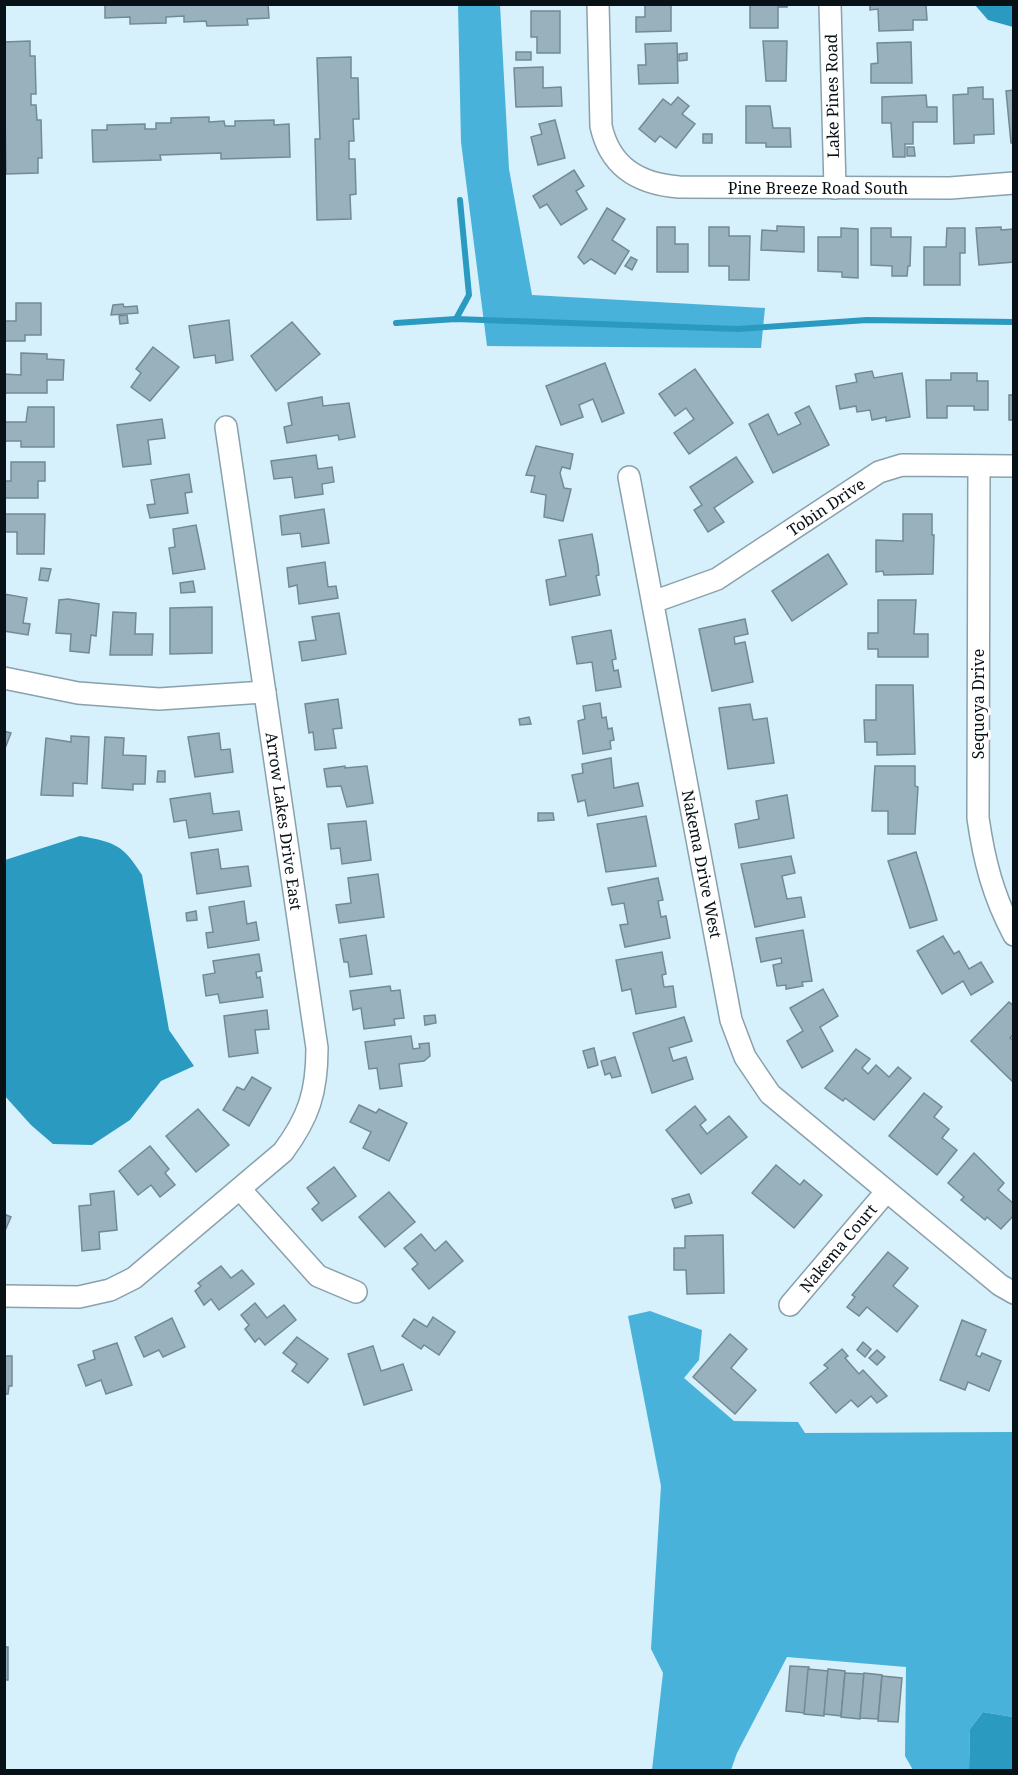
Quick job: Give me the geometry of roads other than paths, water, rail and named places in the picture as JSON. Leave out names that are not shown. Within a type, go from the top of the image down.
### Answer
[{"type":"street","name":"Pine Breeze Road South","points":[[598,4],[601,126],[604,142],[613,157],[626,171],[643,181],[669,187],[835,188],[950,188],[1014,183]]},
{"type":"street","name":"Lake Pines Road","points":[[830,4],[835,188]]},
{"type":"street","name":"Arrow Lakes Drive East","points":[[4,1296],[79,1298],[110,1290],[134,1278],[283,1152],[301,1128],[312,1101],[317,1072],[317,1048],[226,427]]},
{"type":"street","name":"Tobin Drive","points":[[652,602],[717,579],[879,472],[902,465],[1014,466]]},
{"type":"street","name":"Sequoya Drive","points":[[979,466],[978,818],[984,862],[997,903],[1014,935]]},
{"type":"street","name":"Nakema Drive West","points":[[629,477],[731,1020],[745,1057],[770,1094],[1000,1285],[1014,1293]]},
{"type":"street","points":[[4,678],[78,693],[159,699],[265,692]]},
{"type":"street","points":[[240,1189],[318,1276],[356,1292]]},
{"type":"street","name":"Nakema Court","points":[[790,1305],[886,1192]]},
{"type":"waterway","points":[[456,319],[469,295],[460,200]]},
{"type":"waterway","points":[[396,323],[456,319],[738,329],[867,320],[1014,322]]}]
